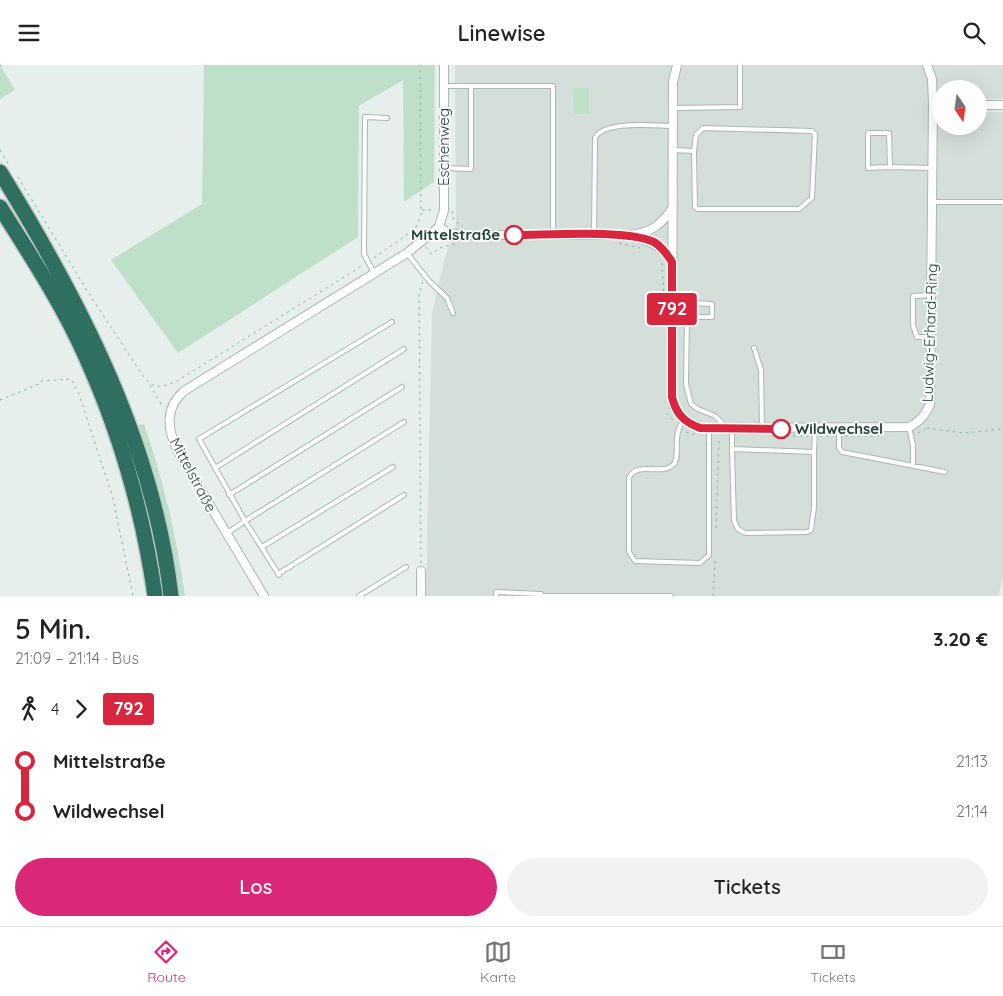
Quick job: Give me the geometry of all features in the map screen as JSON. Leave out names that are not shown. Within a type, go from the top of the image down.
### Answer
[{"type":"highway","points":[[8,170],[97,346],[124,411],[158,521],[171,596]]},
{"type":"highway","points":[[0,207],[58,303],[85,355],[112,419],[144,527],[155,596]]},
{"type":"street","name":"Eschenweg","points":[[438,227],[444,210],[444,65]]},
{"type":"street","points":[[677,65],[673,82],[672,262],[668,303],[672,397],[681,423],[709,432],[762,428],[815,432],[910,431]]},
{"type":"street","name":"Ludwig-Erhard-Ring","points":[[927,65],[932,80]]},
{"type":"street","points":[[988,105],[1003,105]]},
{"type":"street","name":"Ludwig-Erhard-Ring","points":[[910,431],[926,414],[930,405],[932,135]]},
{"type":"street","points":[[438,227],[460,235],[629,235],[652,230],[662,223],[672,209]]},
{"type":"street","name":"Mittelstraße","points":[[264,596],[177,450],[171,437],[168,417],[178,397],[184,391],[406,253],[438,227]]},
{"type":"street","points":[[629,235],[653,242],[665,250],[672,262]]},
{"type":"street","points":[[421,596],[422,571]]},
{"type":"lane","points":[[673,108],[740,107],[740,65]]},
{"type":"lane","points":[[444,85],[553,86],[553,235]]},
{"type":"lane","points":[[444,168],[471,169],[471,86]]},
{"type":"lane","points":[[374,273],[364,255],[365,117],[387,118]]},
{"type":"lane","points":[[594,235],[595,138],[597,133],[608,126],[672,126]]},
{"type":"lane","points":[[703,128],[812,131],[815,134],[812,198],[799,209],[698,209],[695,207],[694,151],[696,135],[703,128]]},
{"type":"lane","points":[[890,167],[890,133],[868,133],[868,168],[932,168]]},
{"type":"lane","points":[[672,150],[694,151]]},
{"type":"lane","points":[[932,202],[1003,202]]},
{"type":"lane","points":[[406,253],[429,281],[447,298],[453,313]]},
{"type":"lane","points":[[932,295],[913,297],[913,325],[917,337],[932,337]]},
{"type":"lane","points":[[668,303],[712,304],[712,317],[687,317]]},
{"type":"lane","points":[[687,303],[686,384],[691,403],[698,409],[715,416],[730,431],[732,449],[732,513],[735,525],[745,533],[807,533],[811,530],[814,507],[815,432]]},
{"type":"lane","points":[[392,322],[199,439],[229,495],[279,575],[404,495]]},
{"type":"lane","points":[[754,348],[762,370],[762,428]]},
{"type":"lane","points":[[215,468],[404,349]]},
{"type":"lane","points":[[229,495],[402,387]]},
{"type":"lane","points":[[226,534],[404,422]]},
{"type":"lane","points":[[681,423],[676,435],[676,461],[672,466],[666,469],[637,470],[631,473],[629,478],[629,552],[635,561],[700,563],[709,555],[709,432]]},
{"type":"lane","points":[[910,431],[913,445],[913,466]]},
{"type":"lane","points":[[839,432],[842,453],[945,472]]},
{"type":"lane","points":[[732,449],[814,452]]},
{"type":"lane","points":[[262,547],[393,467]]},
{"type":"lane","points":[[359,596],[406,567]]},
{"type":"lane","points":[[496,596],[496,592],[541,595],[671,596]]},
{"type":"path","points":[[149,384],[160,388],[177,381],[367,263],[419,226],[421,210],[420,65]]},
{"type":"path","points":[[0,150],[8,170],[149,384],[168,417]]},
{"type":"path","points":[[452,203],[454,221],[466,227]]},
{"type":"path","points":[[421,210],[444,210]]},
{"type":"path","points":[[431,254],[440,247],[461,243]]},
{"type":"path","points":[[618,243],[642,248]]},
{"type":"path","points":[[661,260],[668,303]]},
{"type":"path","points":[[422,571],[419,293],[423,281]]},
{"type":"path","points":[[0,400],[39,384],[41,381],[71,379],[79,393],[113,498],[133,596]]},
{"type":"path","points":[[666,405],[668,415],[681,423],[690,434],[709,432],[719,436],[730,431]]},
{"type":"path","points":[[910,431],[927,428]]},
{"type":"path","points":[[910,431],[927,428],[964,433],[1003,429]]},
{"type":"path","points":[[778,436],[815,432],[885,436]]},
{"type":"path","points":[[716,536],[719,436]]},
{"type":"path","points":[[713,596],[715,556]]},
{"type":"shaded area","points":[[455,65],[1003,65],[1003,99],[988,99],[988,80],[932,80],[932,135],[988,135],[988,112],[1003,112],[1003,577],[998,596],[426,596],[432,313],[444,261],[456,225]]},
{"type":"green space","points":[[0,65],[15,90],[0,99]]},
{"type":"green space","points":[[204,65],[435,65],[434,182],[404,202],[403,80],[359,106],[358,237],[178,353],[111,260],[202,204]]},
{"type":"green space","points":[[573,88],[589,88],[589,114],[574,114]]},
{"type":"green space","points":[[144,424],[169,509],[185,596],[180,596],[157,484],[138,425]]},
{"type":"bus line","name":"792","points":[[514,235],[629,235],[653,242],[665,250],[672,262],[672,397],[678,414],[689,424],[700,428],[781,429]]},
{"type":"place","name":"Mittelstraße","points":[[514,235]]},
{"type":"place","name":"Wildwechsel","points":[[781,429]]}]
